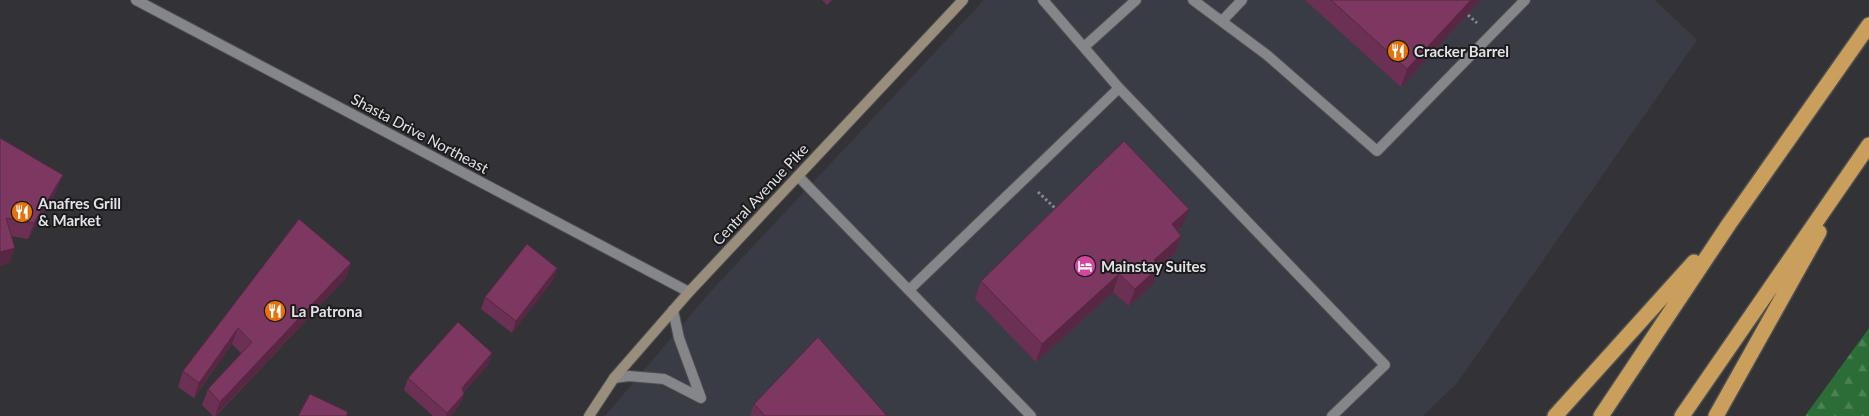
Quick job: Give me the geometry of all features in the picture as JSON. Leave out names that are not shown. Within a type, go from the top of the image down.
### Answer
[{"type":"highway","points":[[1601,416],[1729,224],[1869,25]]},
{"type":"highway","points":[[1682,416],[1867,147]]},
{"type":"highway","points":[[1716,416],[1867,147]]},
{"type":"highway","points":[[1555,416],[1729,224]]},
{"type":"main road","name":"Central Avenue Pike","points":[[590,416],[614,378],[689,292],[963,0]]},
{"type":"street","name":"Shasta Drive Northeast","points":[[136,0],[689,292]]},
{"type":"street","points":[[1043,0],[1119,88],[1385,365],[1332,416]]},
{"type":"street","points":[[1084,47],[1136,0]]},
{"type":"street","points":[[1193,0],[1267,55],[1377,151],[1525,0]]},
{"type":"street","points":[[1222,21],[1242,0]]},
{"type":"street","points":[[909,290],[1119,88]]},
{"type":"street","points":[[798,176],[1031,416]]},
{"type":"street","points":[[614,378],[629,376],[664,379],[701,398],[678,338],[673,310]]},
{"type":"path","points":[[1025,179],[1061,214]]},
{"type":"shaded area","points":[[984,0],[1655,0],[1697,40],[1457,383],[1423,416],[605,416],[712,290]]},
{"type":"green space","points":[[1869,328],[1869,416],[1805,416]]},
{"type":"building","name":"Cracker Barrel","points":[[1331,0],[1471,0],[1407,69]]},
{"type":"building","name":"Anafres Grill & Market","points":[[0,138],[63,175],[34,223],[6,218],[15,248],[0,252]]},
{"type":"building","name":"Mainstay Suites","points":[[1124,141],[1189,209],[1172,224],[1181,236],[1154,260],[1160,266],[1135,289],[1119,274],[1042,344],[981,281]]},
{"type":"building","name":"La Patrona","points":[[299,219],[351,263],[220,402],[208,389],[252,342],[238,328],[199,383],[183,371]]},
{"type":"building","points":[[527,244],[557,268],[516,321],[485,297]]},
{"type":"building","points":[[458,322],[492,353],[462,388],[464,394],[447,413],[408,378]]},
{"type":"building","points":[[818,337],[887,416],[765,416],[754,404]]},
{"type":"building","points":[[310,394],[348,412],[346,416],[298,416]]},
{"type":"place","name":"Cracker Barrel","points":[[1398,51]]},
{"type":"place","name":"Anafres Grill & Market","points":[[22,212]]},
{"type":"place","name":"Mainstay Suites","points":[[1085,266]]},
{"type":"place","name":"La Patrona","points":[[275,311]]}]
